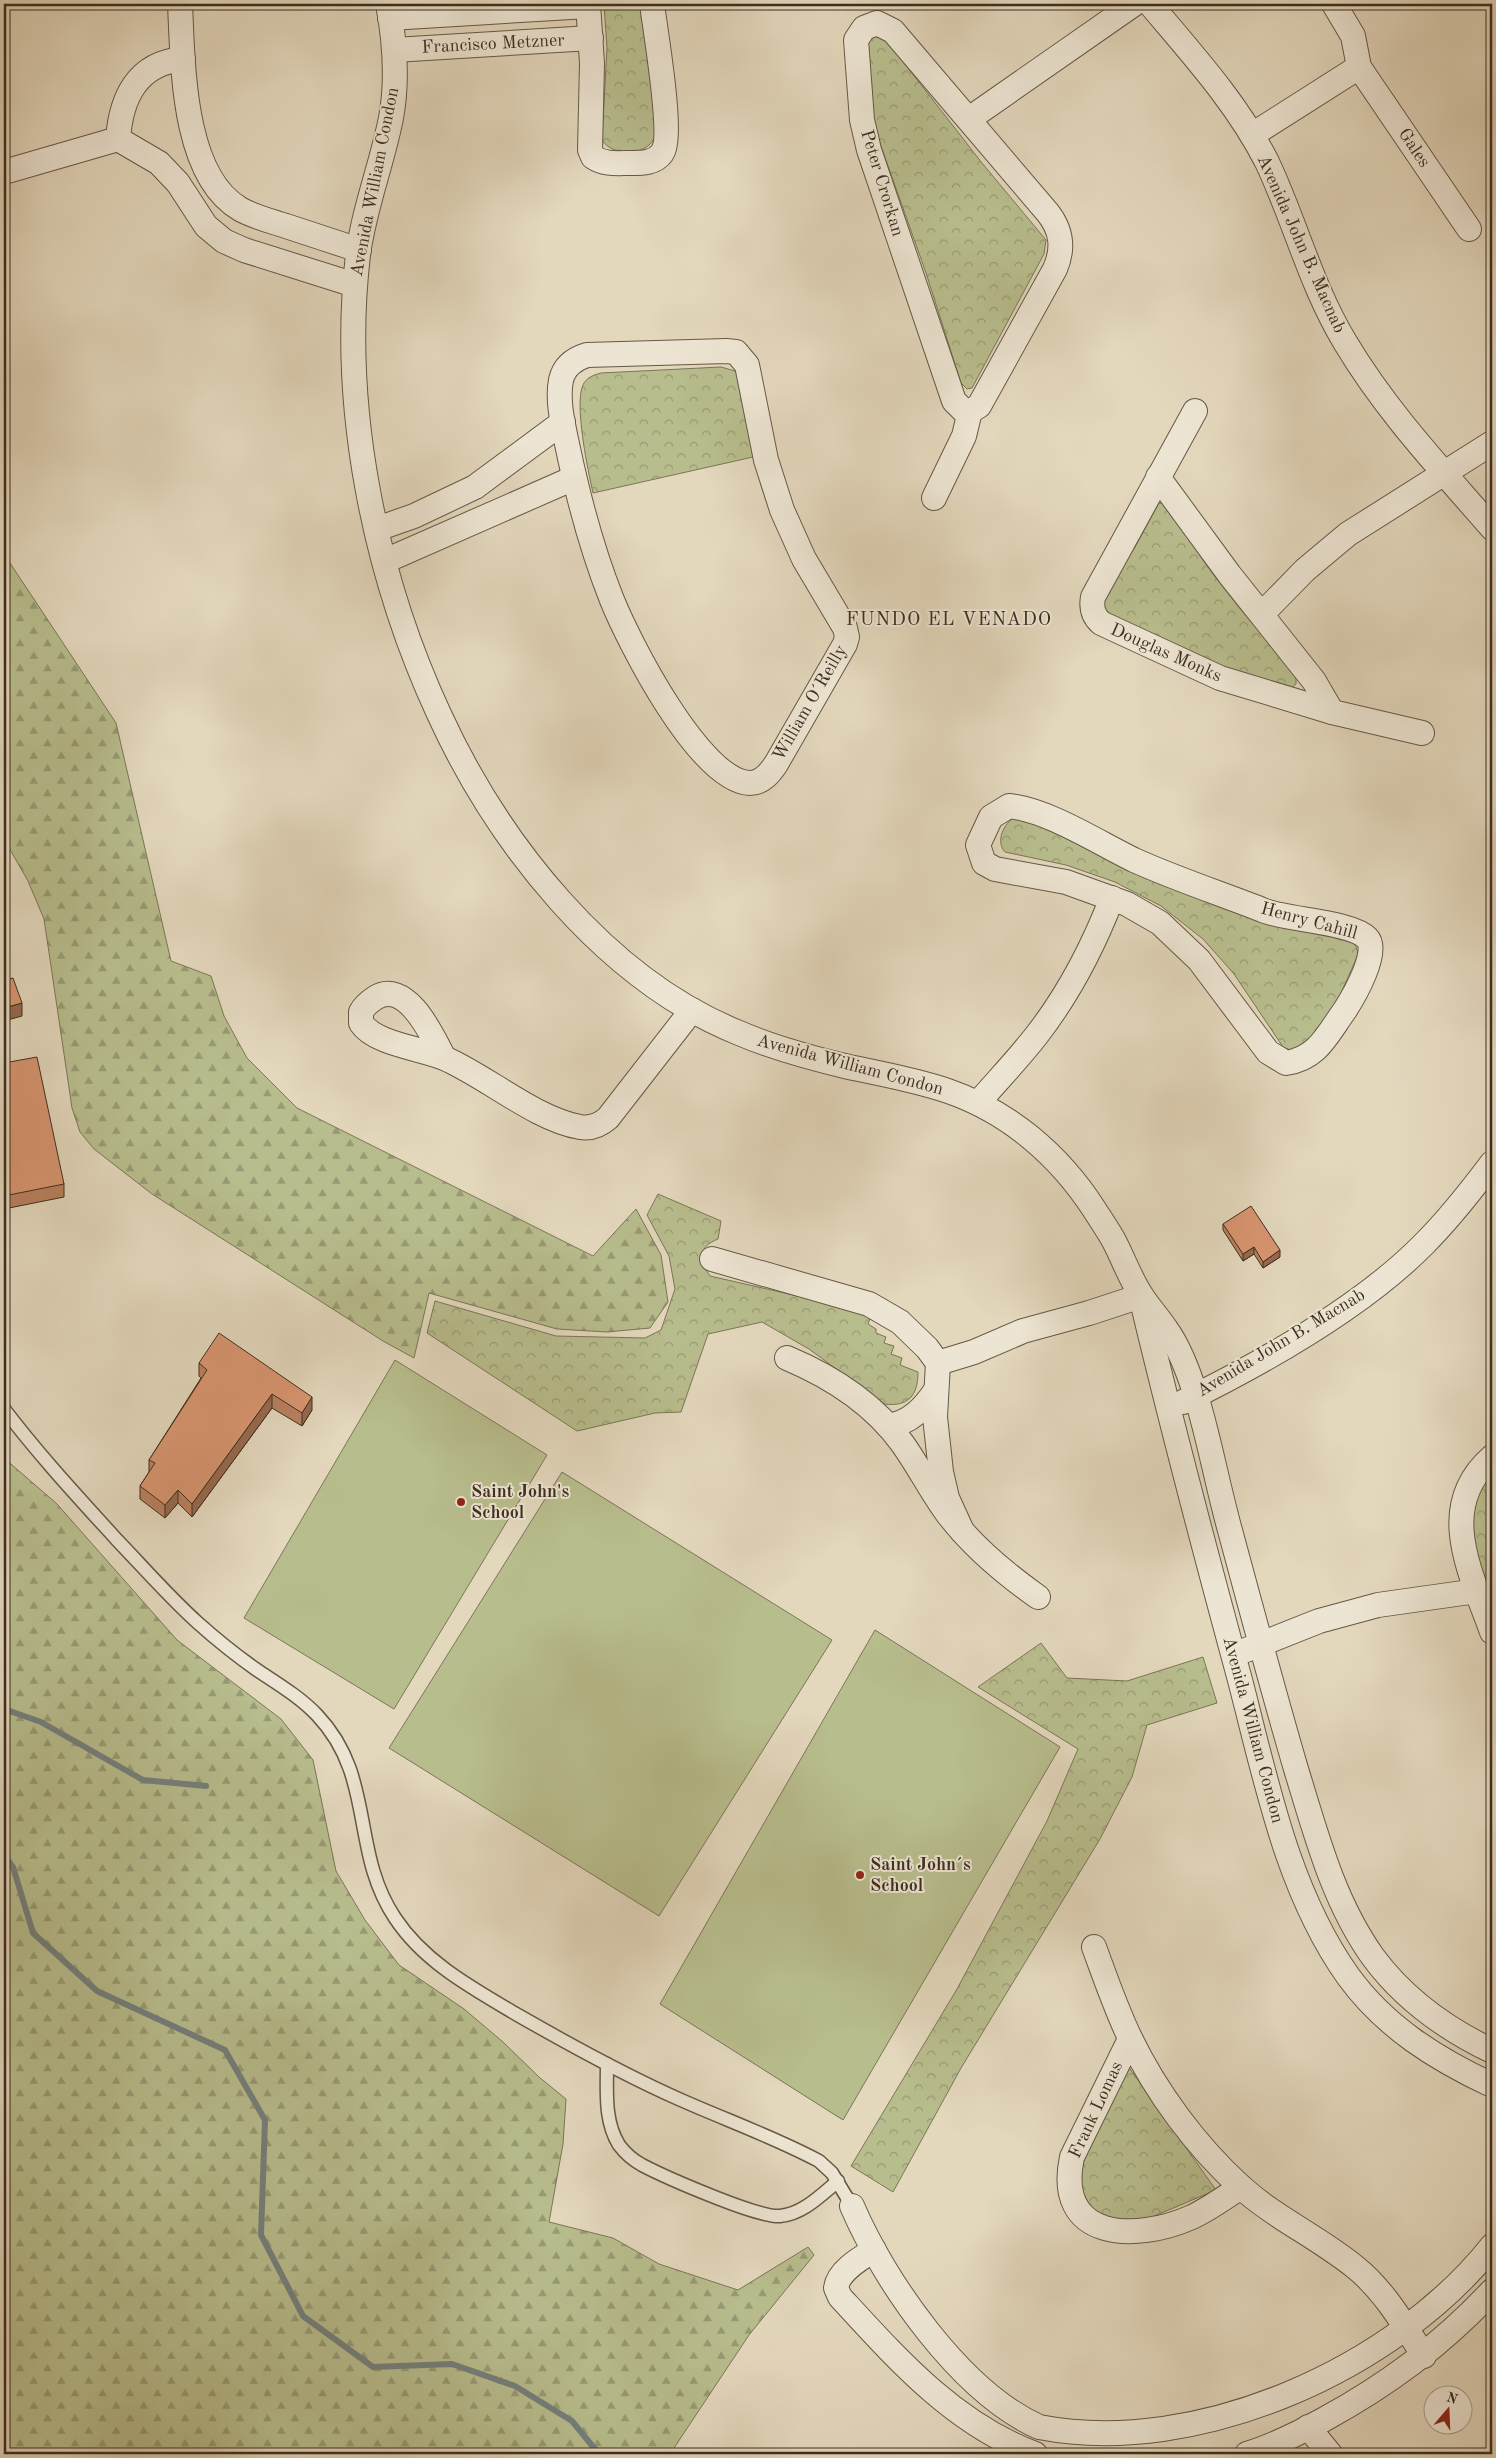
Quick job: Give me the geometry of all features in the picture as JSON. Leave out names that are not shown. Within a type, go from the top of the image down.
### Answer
[{"type":"street","points":[[180,4],[183,59],[192,122],[198,150],[209,178],[218,191],[239,209],[251,215],[359,250]]},
{"type":"street","name":"Francisco Metzner","points":[[389,11],[588,5],[591,38],[590,150],[593,157],[607,163],[642,163],[657,158],[663,152],[667,135],[652,4]]},
{"type":"street","points":[[969,119],[1134,4]]},
{"type":"street","name":"Avenida John B. Macnab","points":[[1150,4],[1219,86],[1252,135],[1277,185],[1317,285],[1344,341],[1387,406],[1443,474],[1492,528]]},
{"type":"street","name":"Gales","points":[[1334,4],[1353,36],[1359,67],[1469,229]]},
{"type":"street","name":"Avenida William Condon","points":[[389,11],[394,50],[394,90],[390,118],[371,188],[359,250],[352,340],[356,403],[362,449],[377,529],[411,649],[440,718],[462,760],[509,835],[560,899],[588,929],[637,973],[692,1010],[736,1032],[784,1049],[930,1085],[978,1103],[1030,1136],[1067,1172],[1115,1242],[1141,1296],[1168,1409],[1283,1837],[1316,1921],[1336,1958],[1365,1997],[1400,2031],[1440,2058],[1492,2085]]},
{"type":"street","name":"Peter Crorkan","points":[[876,23],[893,31],[969,119],[1048,213],[1059,230],[1061,241],[1061,250],[1055,269],[980,406],[970,411],[963,410],[954,401],[869,150],[860,105],[856,54],[856,40],[864,28],[876,23]]},
{"type":"street","name":"Francisco Metzner","points":[[394,50],[591,38]]},
{"type":"street","points":[[118,139],[126,100],[138,79],[156,65],[183,59]]},
{"type":"street","points":[[1252,135],[1359,67]]},
{"type":"street","points":[[4,172],[118,139],[149,156],[169,172],[206,226],[224,241],[244,250],[355,285]]},
{"type":"street","name":"William O´Reilly","points":[[726,351],[736,352],[747,365],[766,460],[782,510],[804,559],[845,628],[847,637],[843,649],[781,755],[769,774],[762,779],[751,783],[742,782],[730,776],[715,764],[690,737],[657,691],[613,601],[580,506],[574,478],[563,422],[561,379],[569,365],[577,358],[586,355],[726,351]]},
{"type":"street","name":"Peter Crorkan","points":[[934,498],[961,442],[970,411]]},
{"type":"street","name":"Douglas Monks","points":[[1195,411],[1093,597],[1092,605],[1095,618],[1101,623],[1220,678],[1332,712],[1422,733]]},
{"type":"street","points":[[377,529],[414,516],[475,486],[563,422]]},
{"type":"street","points":[[1262,614],[1304,570],[1336,543],[1492,443]]},
{"type":"street","points":[[1158,477],[1314,681],[1332,712]]},
{"type":"street","points":[[385,561],[574,478]]},
{"type":"street","name":"Henry Cahill","points":[[1009,806],[1034,811],[1136,860],[1271,913],[1359,932],[1367,937],[1372,945],[1372,955],[1350,1001],[1317,1051],[1299,1061],[1286,1063],[1268,1052],[1198,960],[1160,923],[1127,904],[1112,898],[1066,882],[995,869],[984,863],[978,845],[991,817],[1009,806]]},
{"type":"street","points":[[978,1103],[1036,1036],[1053,1011],[1097,938],[1112,898]]},
{"type":"street","points":[[444,1058],[530,1106],[564,1122],[588,1128],[597,1126],[608,1118],[692,1010]]},
{"type":"street","name":"Avenida John B. Macnab","points":[[1168,1409],[1196,1396],[1285,1346],[1371,1290],[1423,1245],[1450,1216],[1492,1163]]},
{"type":"street","points":[[712,1259],[869,1304],[900,1322],[914,1334],[938,1363],[935,1417],[941,1472],[947,1498],[962,1531]]},
{"type":"street","points":[[938,1363],[974,1352],[1023,1331],[1089,1313],[1141,1296]]},
{"type":"street","name":"Avenida William Condon","points":[[1141,1296],[1171,1334],[1196,1396],[1260,1644],[1322,1854],[1346,1912],[1357,1933],[1385,1972],[1425,2010],[1447,2026],[1492,2050]]},
{"type":"street","points":[[787,1358],[832,1379],[871,1408],[888,1426],[908,1453],[934,1495],[962,1531],[998,1567],[1038,1597]]},
{"type":"street","points":[[888,1426],[899,1424],[910,1418],[936,1390]]},
{"type":"street","points":[[1492,1457],[1472,1478],[1466,1491],[1462,1508],[1463,1544],[1492,1632]]},
{"type":"street","points":[[1233,1655],[1319,1621],[1378,1605],[1477,1591]]},
{"type":"street","name":"Frank Lomas","points":[[1094,1947],[1130,2039],[1163,2094],[1196,2139],[1241,2187],[1265,2206],[1356,2268],[1372,2283],[1424,2356]]},
{"type":"street","name":"Frank Lomas","points":[[1130,2039],[1072,2157],[1068,2175],[1070,2194],[1084,2218],[1095,2226],[1116,2232],[1160,2228],[1192,2217],[1241,2187]]},
{"type":"street","points":[[852,2206],[874,2250],[920,2319],[958,2366],[980,2388],[998,2403],[1040,2427],[1090,2442],[1130,2447],[1165,2445],[1204,2439],[1232,2431],[1278,2413],[1313,2396],[1357,2370],[1408,2332],[1460,2283],[1492,2246]]},
{"type":"street","points":[[874,2250],[838,2280],[836,2288],[840,2297],[908,2369],[949,2405],[989,2433],[1035,2454]]},
{"type":"street","points":[[1247,2454],[1284,2448],[1308,2428],[1382,2386],[1424,2356],[1492,2290]]},
{"type":"street","points":[[1308,2428],[1330,2454]]},
{"type":"lane","points":[[4,1408],[62,1480],[174,1600],[239,1657],[302,1701],[329,1729],[340,1745],[355,1781],[366,1845],[378,1885],[395,1918],[419,1947],[455,1977],[479,1992],[607,2064],[678,2099],[811,2157],[826,2166],[838,2181],[852,2206]]},
{"type":"lane","points":[[607,2064],[610,2127],[620,2146],[643,2165],[752,2211],[772,2216],[794,2213],[805,2207],[838,2181]]},
{"type":"green space","points":[[604,4],[643,4],[656,133],[653,141],[647,146],[632,152],[615,150],[607,146],[602,140],[607,48]]},
{"type":"green space","points":[[872,35],[883,36],[982,163],[1046,240],[1044,254],[972,388],[967,389],[961,383],[926,273],[876,132],[871,98],[868,40]]},
{"type":"green space","points":[[721,367],[735,371],[742,383],[753,457],[593,493],[585,454],[580,407],[583,385],[586,380],[601,373]]},
{"type":"green space","points":[[1159,503],[1169,505],[1211,572],[1296,672],[1296,684],[1291,689],[1274,689],[1104,614],[1100,597],[1135,547]]},
{"type":"green space","points":[[4,554],[116,723],[171,961],[211,976],[224,1016],[247,1058],[297,1108],[593,1256],[636,1209],[661,1255],[668,1302],[650,1328],[607,1332],[557,1329],[429,1293],[414,1358],[383,1341],[152,1194],[94,1149],[80,1132],[72,1108],[44,919],[28,881],[4,839]]},
{"type":"green space","points":[[1015,817],[1041,826],[1116,864],[1201,899],[1258,919],[1348,939],[1356,946],[1357,957],[1332,1010],[1305,1043],[1293,1051],[1283,1047],[1234,974],[1203,939],[1161,906],[1115,882],[1066,865],[1005,852],[1001,843],[1002,833],[1007,823]]},
{"type":"green space","points":[[658,1194],[721,1221],[718,1239],[711,1242],[702,1254],[703,1264],[710,1276],[872,1313],[868,1324],[876,1329],[876,1333],[886,1337],[884,1343],[894,1346],[891,1354],[902,1358],[900,1365],[918,1372],[914,1393],[905,1402],[884,1404],[809,1349],[762,1322],[708,1334],[681,1412],[655,1413],[577,1431],[427,1333],[435,1301],[556,1336],[645,1338],[661,1330],[675,1289],[669,1256],[647,1215]]},
{"type":"green space","points":[[395,1360],[547,1455],[394,1709],[244,1618]]},
{"type":"green space","points":[[4,1458],[57,1504],[177,1640],[281,1719],[313,1760],[336,1871],[365,1920],[399,1965],[464,2009],[566,2099],[563,2144],[549,2222],[613,2238],[659,2264],[738,2290],[808,2247],[814,2255],[749,2335],[670,2454],[4,2454]]},
{"type":"green space","points":[[562,1472],[832,1640],[659,1916],[389,1748]]},
{"type":"green space","points":[[1492,1475],[1492,1612],[1478,1560],[1473,1523],[1475,1506],[1481,1490]]},
{"type":"green space","name":"Saint John´s School","points":[[875,1630],[1060,1747],[843,2120],[660,2004]]},
{"type":"green space","points":[[1041,1643],[1067,1678],[1127,1681],[1203,1657],[1217,1703],[1147,1725],[1132,1777],[1100,1839],[961,2068],[893,2192],[851,2166],[957,1989],[1047,1821],[1078,1749],[978,1687]]},
{"type":"green space","points":[[1128,2066],[1216,2190],[1128,2227],[1093,2216],[1076,2196],[1081,2167]]},
{"type":"building","points":[[13,978],[22,1003],[4,1008],[4,980]]},
{"type":"building","points":[[37,1057],[64,1184],[4,1196],[4,1063]]},
{"type":"building","points":[[1251,1206],[1280,1250],[1263,1262],[1254,1247],[1243,1254],[1223,1224]]},
{"type":"building","points":[[219,1333],[312,1397],[302,1413],[272,1394],[192,1504],[178,1490],[165,1505],[140,1486],[155,1463],[149,1460],[207,1370],[199,1363]]},
{"type":"waterway","points":[[4,1709],[41,1722],[143,1780],[206,1786]]},
{"type":"waterway","points":[[4,1855],[13,1867],[33,1933],[97,1991],[225,2050],[265,2120],[261,2235],[303,2316],[373,2367],[452,2364],[515,2386],[572,2421],[599,2454]]},
{"type":"place","name":"Saint John's School","points":[[461,1502]]},
{"type":"place","name":"Saint John´s School","points":[[860,1875]]},
{"type":"district","name":"FUNDO EL VENADO","points":[[949,620]]}]
